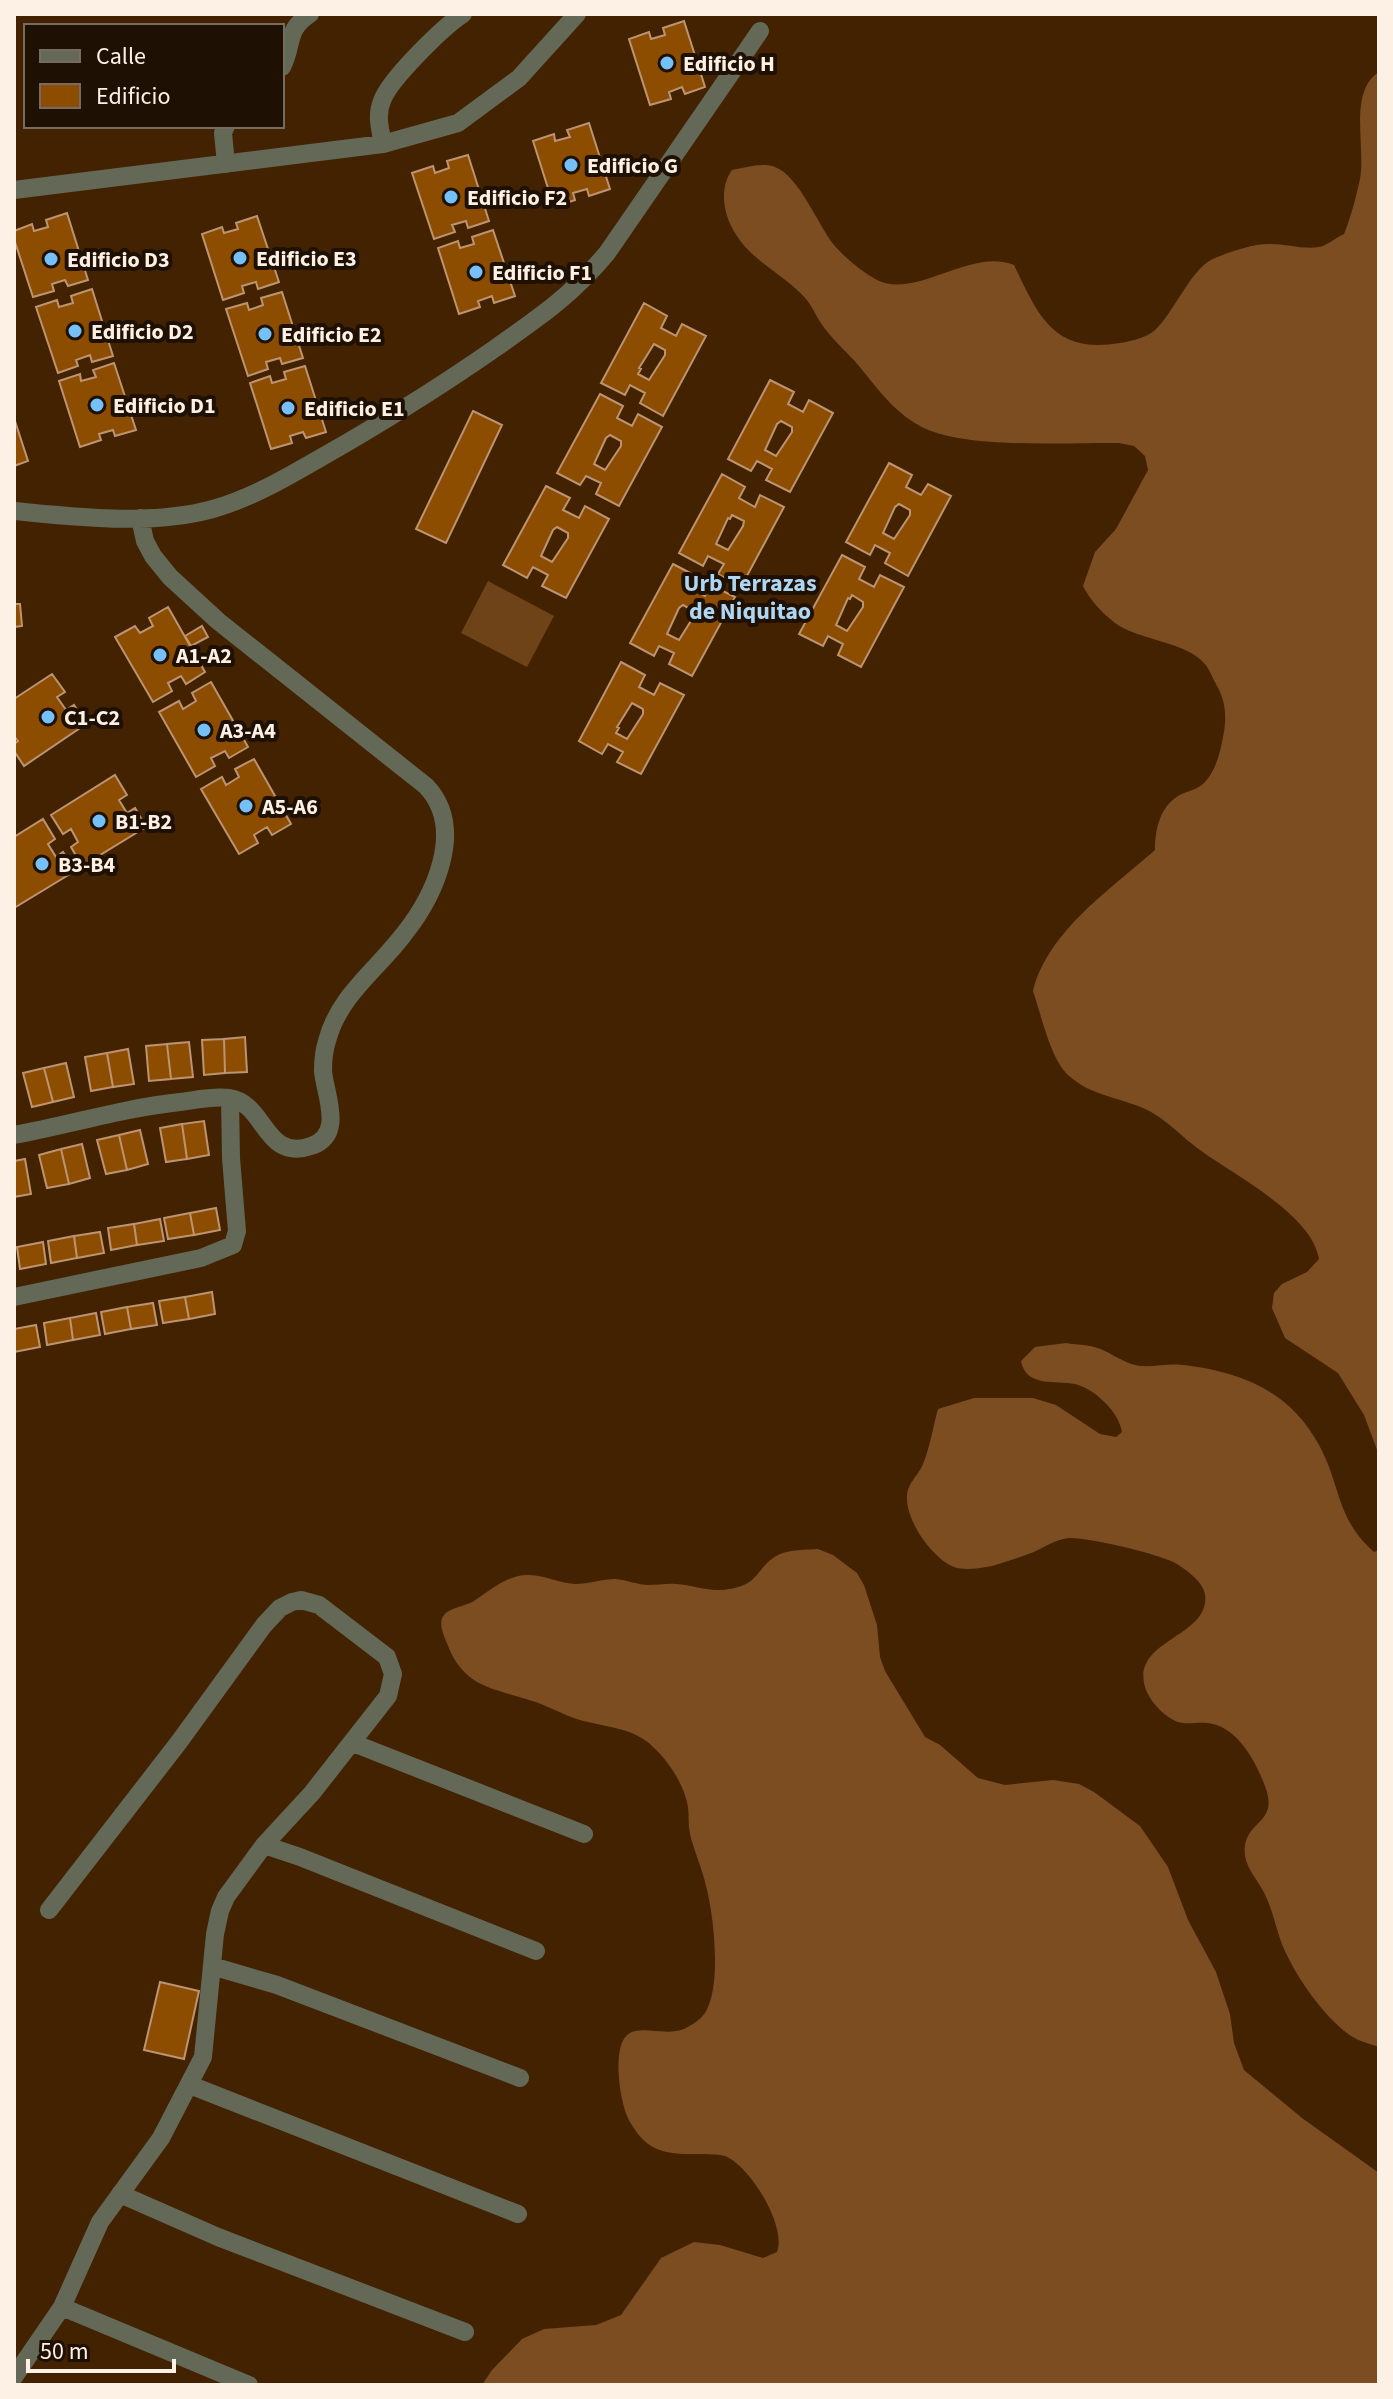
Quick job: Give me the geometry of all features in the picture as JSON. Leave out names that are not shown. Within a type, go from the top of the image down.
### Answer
[{"type":"street","points":[[284,58],[290,33],[297,22],[310,14]]},
{"type":"street","points":[[383,144],[379,121],[382,98],[393,82],[463,14]]},
{"type":"street","points":[[14,190],[383,144],[458,123],[519,78],[577,14]]},
{"type":"street","points":[[14,511],[164,518],[214,509],[282,480],[424,398],[546,314],[585,279],[607,253],[760,31]]},
{"type":"street","points":[[225,128],[226,164]]},
{"type":"street","points":[[14,1135],[144,1106],[230,1099],[245,1104],[271,1137],[286,1147],[311,1146],[328,1133],[331,1111],[323,1062],[331,1028],[348,997],[404,934],[423,905],[444,849],[445,820],[440,805],[426,786],[251,649],[170,577],[149,548],[140,518]]},
{"type":"street","points":[[14,1297],[188,1261],[233,1245],[237,1231],[230,1099]]},
{"type":"street","points":[[14,2377],[62,2307],[100,2222],[161,2138],[203,2057],[220,1911],[233,1884],[312,1793],[388,1696],[392,1684],[390,1664],[380,1652],[319,1605],[301,1600],[286,1605],[264,1625],[179,1742],[49,1910]]},
{"type":"street","points":[[353,1743],[584,1834]]},
{"type":"street","points":[[264,1845],[536,1951]]},
{"type":"street","points":[[212,1966],[277,1985],[520,2078]]},
{"type":"street","points":[[190,2085],[518,2214]]},
{"type":"street","points":[[120,2194],[218,2237],[465,2332]]},
{"type":"street","points":[[62,2307],[249,2385]]},
{"type":"shaded area","points":[[1379,72],[1379,1455],[1364,1415],[1338,1373],[1285,1338],[1272,1308],[1274,1293],[1282,1284],[1307,1272],[1319,1259],[1313,1242],[1302,1227],[1270,1197],[1200,1150],[1158,1116],[1098,1093],[1068,1075],[1051,1047],[1033,991],[1052,949],[1067,930],[1155,850],[1162,813],[1178,796],[1205,782],[1215,767],[1222,743],[1224,703],[1204,663],[1186,650],[1115,623],[1097,606],[1083,586],[1095,552],[1116,529],[1148,470],[1145,456],[1134,446],[1119,443],[989,442],[939,434],[920,426],[886,399],[830,335],[806,299],[742,243],[728,218],[724,193],[732,170],[759,165],[775,167],[784,172],[800,190],[839,250],[877,280],[908,284],[980,263],[997,261],[1014,265],[1041,315],[1064,337],[1079,343],[1098,345],[1125,342],[1155,330],[1199,269],[1215,258],[1262,244],[1317,247],[1344,234],[1360,179],[1360,121],[1364,92]]},
{"type":"shaded area","points":[[488,581],[554,616],[527,667],[461,633]]},
{"type":"shaded area","points":[[1066,1343],[1097,1348],[1141,1366],[1179,1365],[1225,1373],[1262,1387],[1279,1398],[1307,1426],[1319,1445],[1352,1527],[1374,1552],[1379,1550],[1379,2047],[1351,2036],[1332,2020],[1305,1986],[1285,1951],[1266,1896],[1245,1858],[1248,1836],[1267,1813],[1268,1805],[1263,1781],[1250,1755],[1222,1727],[1209,1723],[1183,1723],[1171,1718],[1160,1710],[1145,1687],[1144,1671],[1149,1658],[1185,1630],[1204,1609],[1205,1594],[1196,1579],[1181,1566],[1162,1558],[1107,1543],[1071,1538],[1058,1540],[1027,1555],[992,1566],[958,1568],[937,1556],[922,1538],[911,1517],[908,1492],[925,1457],[938,1409],[974,1398],[1033,1398],[1056,1405],[1100,1434],[1116,1437],[1122,1432],[1111,1409],[1090,1391],[1075,1384],[1035,1379],[1024,1370],[1021,1361],[1035,1347]]},
{"type":"shaded area","points":[[818,1549],[833,1555],[857,1573],[864,1585],[877,1625],[880,1657],[885,1671],[925,1737],[940,1745],[978,1778],[1005,1785],[1053,1780],[1079,1784],[1140,1826],[1168,1867],[1188,1920],[1216,1972],[1244,2070],[1302,2118],[1379,2173],[1379,2385],[482,2385],[522,2339],[544,2329],[596,2325],[621,2315],[661,2258],[694,2242],[720,2245],[763,2258],[777,2252],[779,2241],[777,2227],[764,2198],[735,2162],[723,2155],[671,2153],[653,2147],[637,2133],[623,2103],[619,2061],[624,2039],[636,2031],[670,2032],[690,2026],[705,2013],[713,1986],[715,1951],[709,1899],[690,1834],[688,1807],[679,1780],[656,1750],[634,1734],[574,1718],[479,1683],[461,1668],[453,1656],[442,1631],[442,1618],[521,1575],[575,1584],[615,1579],[645,1585],[673,1584],[723,1590],[745,1585],[778,1555]]},
{"type":"building","name":"Edificio H","points":[[684,21],[705,87],[685,94],[682,87],[669,92],[671,99],[650,105],[629,39],[649,32],[651,39],[665,35],[663,28]]},
{"type":"building","name":"Edificio G","points":[[589,123],[610,189],[589,196],[587,189],[573,193],[575,200],[554,207],[533,141],[554,134],[555,141],[570,137],[567,130]]},
{"type":"building","name":"Edificio F2","points":[[468,155],[489,221],[468,228],[466,221],[452,225],[455,232],[434,239],[412,173],[433,166],[435,173],[449,168],[447,161]]},
{"type":"building","name":"Edificio D3","points":[[67,213],[88,280],[68,286],[65,280],[52,284],[54,291],[33,297],[14,231],[32,224],[34,231],[48,227],[46,220]]},
{"type":"building","name":"Edificio E3","points":[[257,216],[279,282],[258,289],[256,282],[242,286],[244,293],[223,300],[202,234],[222,227],[224,233],[238,229],[236,223]]},
{"type":"building","name":"Edificio F1","points":[[493,230],[515,296],[494,303],[492,296],[478,301],[480,307],[459,314],[438,248],[458,241],[460,248],[474,244],[472,237]]},
{"type":"building","name":"Edificio D2","points":[[92,289],[113,356],[92,362],[90,355],[76,360],[78,366],[58,373],[36,307],[57,300],[59,307],[73,303],[71,296]]},
{"type":"building","name":"Edificio E2","points":[[282,292],[303,358],[282,364],[280,358],[266,362],[268,369],[248,376],[226,309],[247,303],[249,310],[263,305],[261,298]]},
{"type":"building","points":[[644,303],[667,316],[661,328],[676,336],[682,324],[706,336],[663,416],[640,403],[645,393],[630,385],[625,395],[601,383]],"holes":[[[654,344],[665,350],[649,380],[638,374]]]},
{"type":"building","name":"Edificio D1","points":[[114,363],[136,430],[115,436],[113,430],[99,434],[101,440],[80,447],[59,381],[80,374],[81,381],[96,377],[93,370]]},
{"type":"building","name":"Edificio E1","points":[[305,366],[326,432],[306,438],[303,432],[290,436],[292,443],[271,449],[250,383],[270,376],[272,383],[286,379],[284,372]]},
{"type":"building","points":[[770,380],[794,392],[788,404],[803,412],[809,400],[833,413],[790,492],[766,480],[772,469],[757,461],[751,471],[728,459]],"holes":[[[781,421],[792,427],[792,432],[776,456],[765,450],[777,424]]]},
{"type":"building","points":[[600,394],[623,406],[617,418],[632,426],[638,414],[662,427],[619,506],[596,494],[601,483],[586,476],[580,485],[557,473]],"holes":[[[610,435],[621,441],[621,446],[605,470],[594,464],[606,438]]]},
{"type":"building","points":[[473,411],[502,425],[446,543],[416,529]]},
{"type":"building","points":[[14,418],[28,461],[14,466]]},
{"type":"building","points":[[889,463],[912,475],[906,487],[921,495],[928,484],[951,496],[908,576],[885,563],[890,553],[875,545],[870,555],[846,542]],"holes":[[[899,504],[910,510],[910,515],[894,539],[883,533],[895,507]]]},
{"type":"building","points":[[722,474],[745,487],[739,498],[755,507],[760,495],[784,507],[741,587],[718,574],[724,564],[708,556],[703,566],[679,553]],"holes":[[[732,515],[744,521],[728,550],[716,544],[728,518]]]},
{"type":"building","points":[[546,486],[570,498],[563,510],[579,518],[585,506],[609,519],[566,598],[542,586],[548,575],[533,567],[527,578],[503,565]],"holes":[[[557,527],[568,533],[568,538],[552,562],[541,556],[553,530]]]},
{"type":"building","points":[[842,555],[865,567],[859,579],[874,587],[880,575],[904,587],[861,667],[838,655],[843,644],[828,636],[823,646],[799,634]],"holes":[[[852,595],[863,602],[863,607],[847,631],[836,625],[848,598]]]},
{"type":"building","points":[[673,564],[696,576],[690,588],[705,596],[711,585],[735,597],[692,676],[669,664],[674,653],[659,646],[654,656],[630,643]],"holes":[[[683,605],[694,611],[679,640],[667,634],[679,608]]]},
{"type":"building","points":[[14,604],[20,604],[22,626],[14,627]]},
{"type":"building","name":"A1-A2","points":[[168,607],[205,672],[186,684],[181,676],[168,683],[172,691],[153,702],[115,637],[135,626],[140,633],[153,626],[149,618]]},
{"type":"building","points":[[202,626],[208,637],[191,646],[185,636]]},
{"type":"building","points":[[621,662],[645,675],[639,687],[654,695],[660,683],[684,695],[641,774],[617,762],[623,752],[608,744],[602,754],[579,741]],"holes":[[[632,703],[643,709],[627,739],[616,733]]]},
{"type":"building","name":"C1-C2","points":[[52,674],[65,692],[57,697],[66,710],[74,705],[86,724],[24,766],[14,751],[14,744],[18,741],[14,736],[14,699]]},
{"type":"building","name":"A3-A4","points":[[211,682],[248,747],[229,758],[225,751],[211,758],[215,766],[196,777],[159,712],[179,701],[183,709],[196,701],[192,693]]},
{"type":"building","name":"A5-A6","points":[[254,759],[291,824],[272,835],[267,827],[254,835],[258,843],[239,854],[201,789],[222,777],[226,785],[239,777],[235,769]]},
{"type":"building","name":"B1-B2","points":[[115,775],[127,795],[119,800],[127,813],[135,808],[146,827],[82,866],[71,847],[78,842],[71,829],[63,834],[51,815]]},
{"type":"building","name":"B3-B4","points":[[43,819],[55,839],[48,844],[56,857],[63,852],[75,871],[14,908],[14,837]]},
{"type":"building","points":[[245,1037],[247,1072],[225,1073],[224,1039]]},
{"type":"building","points":[[224,1039],[225,1073],[204,1075],[202,1040]]},
{"type":"building","points":[[189,1042],[193,1077],[171,1079],[167,1044]]},
{"type":"building","points":[[167,1044],[171,1079],[149,1081],[146,1046]]},
{"type":"building","points":[[128,1049],[134,1084],[113,1087],[107,1053]]},
{"type":"building","points":[[107,1053],[113,1087],[91,1091],[85,1057]]},
{"type":"building","points":[[66,1063],[74,1097],[53,1102],[44,1068]]},
{"type":"building","points":[[44,1068],[53,1102],[32,1107],[23,1073]]},
{"type":"building","points":[[204,1121],[209,1155],[187,1159],[182,1124]]},
{"type":"building","points":[[182,1124],[187,1159],[166,1162],[160,1128]]},
{"type":"building","points":[[140,1130],[148,1164],[127,1170],[119,1135]]},
{"type":"building","points":[[119,1135],[127,1170],[106,1174],[97,1140]]},
{"type":"building","points":[[82,1144],[90,1178],[69,1184],[61,1149]]},
{"type":"building","points":[[61,1149],[69,1184],[47,1188],[39,1155]]},
{"type":"building","points":[[25,1159],[31,1194],[14,1197],[14,1161]]},
{"type":"building","points":[[216,1208],[220,1230],[194,1235],[190,1213]]},
{"type":"building","points":[[190,1213],[194,1235],[168,1239],[164,1218]]},
{"type":"building","points":[[160,1219],[164,1241],[137,1245],[134,1224]]},
{"type":"building","points":[[134,1224],[137,1245],[111,1250],[108,1228]]},
{"type":"building","points":[[100,1232],[104,1253],[77,1258],[74,1236]]},
{"type":"building","points":[[74,1236],[77,1258],[51,1263],[48,1241]]},
{"type":"building","points":[[43,1242],[46,1264],[20,1269],[17,1247]]},
{"type":"building","points":[[212,1292],[215,1314],[189,1319],[185,1297]]},
{"type":"building","points":[[185,1297],[189,1319],[163,1323],[159,1301]]},
{"type":"building","points":[[153,1303],[157,1325],[131,1329],[127,1307]]},
{"type":"building","points":[[127,1307],[131,1329],[105,1334],[101,1312]]},
{"type":"building","points":[[96,1313],[100,1335],[73,1340],[70,1318]]},
{"type":"building","points":[[70,1318],[73,1340],[47,1345],[44,1323]]},
{"type":"building","points":[[36,1325],[40,1347],[14,1352],[14,1329]]},
{"type":"building","points":[[160,1982],[199,1991],[184,2059],[144,2050]]},
{"type":"place","name":"Edificio H","points":[[667,63]]},
{"type":"place","name":"Edificio G","points":[[571,165]]},
{"type":"place","name":"Edificio F2","points":[[451,197]]},
{"type":"place","name":"Edificio E3","points":[[240,258]]},
{"type":"place","name":"Edificio D3","points":[[51,259]]},
{"type":"place","name":"Edificio F1","points":[[476,272]]},
{"type":"place","name":"Edificio D2","points":[[75,331]]},
{"type":"place","name":"Edificio E2","points":[[265,334]]},
{"type":"place","name":"Edificio D1","points":[[97,405]]},
{"type":"place","name":"Edificio E1","points":[[288,408]]},
{"type":"place","name":"A1-A2","points":[[160,655]]},
{"type":"place","name":"C1-C2","points":[[48,717]]},
{"type":"place","name":"A3-A4","points":[[204,730]]},
{"type":"place","name":"A5-A6","points":[[246,806]]},
{"type":"place","name":"B1-B2","points":[[99,821]]},
{"type":"place","name":"B3-B4","points":[[42,864]]},
{"type":"district","name":"Urb Terrazas de Niquitao","points":[[750,597]]}]
